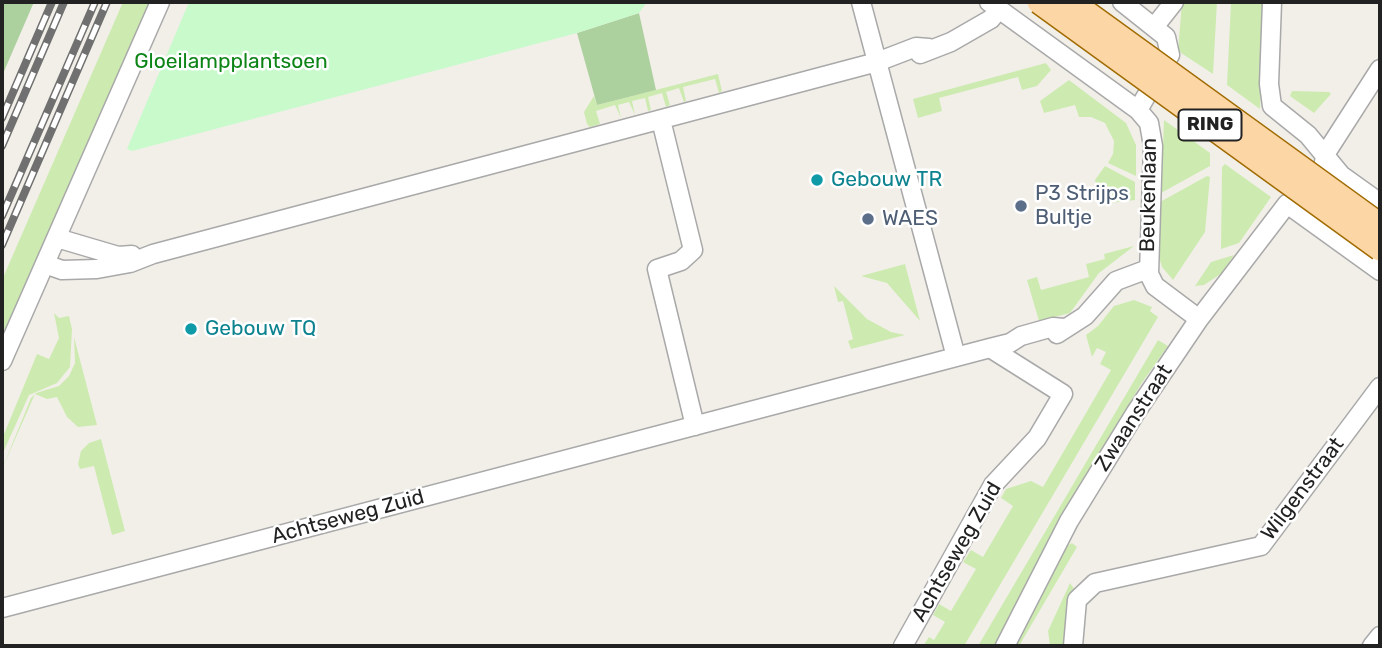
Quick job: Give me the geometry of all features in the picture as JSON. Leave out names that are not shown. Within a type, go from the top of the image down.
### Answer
[{"type":"main road","name":"RING","points":[[1039,2],[1380,249]]},
{"type":"main road","name":"RING","points":[[1072,2],[1380,225]]},
{"type":"street","points":[[2,361],[160,2]]},
{"type":"street","points":[[861,2],[956,357]]},
{"type":"street","points":[[1122,2],[1166,37],[1170,55],[1139,110]]},
{"type":"street","points":[[1155,26],[1174,2]]},
{"type":"street","points":[[1272,2],[1269,84],[1272,106],[1326,153],[1340,175],[1380,203]]},
{"type":"street","points":[[45,264],[62,270],[97,269],[130,263],[153,254],[877,62],[888,55],[916,47],[929,48],[951,42],[991,19],[994,5]]},
{"type":"street","name":"Beukenlaan","points":[[994,5],[1139,110],[1149,123],[1153,146],[1148,269],[1155,286],[1199,319]]},
{"type":"street","name":"Zwaanstraat","points":[[1005,646],[1069,521],[1136,412],[1199,319],[1287,204],[1287,194],[1314,160],[1326,153],[1380,69]]},
{"type":"street","points":[[661,120],[693,250],[681,261],[657,269],[695,426]]},
{"type":"street","points":[[1287,204],[1380,271]]},
{"type":"street","points":[[57,238],[118,256],[153,254]]},
{"type":"street","name":"Achtseweg Zuid","points":[[2,608],[1010,343],[1021,336],[1053,327],[1064,328],[1077,324],[1086,316],[1116,281],[1148,269]]},
{"type":"street","name":"Achtseweg Zuid","points":[[903,646],[993,485],[1037,438],[1063,394],[990,348]]},
{"type":"street","name":"Wilgenstraat","points":[[1073,646],[1077,600],[1095,583],[1261,546],[1380,387]]},
{"type":"street","points":[[1373,646],[1380,636]]},
{"type":"green space","points":[[2,2],[34,2],[2,76]]},
{"type":"green space","points":[[123,2],[150,2],[2,342],[2,280]]},
{"type":"green space","name":"Gloeilampplantsoen","points":[[189,2],[647,2],[639,13],[577,33],[132,151],[127,149]]},
{"type":"green space","points":[[1182,2],[1217,2],[1213,74],[1178,51]]},
{"type":"green space","points":[[1231,2],[1265,2],[1260,109],[1227,85]]},
{"type":"green space","points":[[639,13],[656,90],[597,105],[577,33]]},
{"type":"green space","points":[[1046,63],[1051,70],[1037,86],[1022,90],[1018,77],[939,98],[942,111],[918,118],[913,99]]},
{"type":"green space","points":[[718,74],[722,91],[719,93],[715,79],[683,87],[684,102],[679,88],[666,92],[670,105],[666,107],[662,93],[648,97],[651,110],[648,111],[645,98],[632,101],[635,115],[629,102],[618,105],[621,118],[615,105],[596,111],[600,124],[590,127],[587,124],[584,112],[594,96],[597,105]]},
{"type":"green space","points":[[1069,80],[1126,123],[1136,145],[1136,176],[1108,163],[1113,154],[1114,141],[1105,123],[1091,117],[1079,117],[1075,105],[1044,113],[1040,101]]},
{"type":"green space","points":[[1292,91],[1331,94],[1314,113],[1290,96]]},
{"type":"green space","points":[[1164,120],[1210,153],[1210,166],[1161,193]]},
{"type":"green space","points":[[1225,164],[1271,197],[1239,243],[1221,249],[1222,167]]},
{"type":"green space","points":[[1105,166],[1135,182],[1135,200],[1101,204],[1095,180]]},
{"type":"green space","points":[[1207,176],[1210,177],[1205,232],[1173,280],[1162,267],[1157,251],[1160,202]]},
{"type":"green space","points":[[1134,246],[1099,273],[1070,313],[1039,321],[1027,280],[1037,277],[1041,290],[1089,277],[1086,264],[1105,259],[1104,254]]},
{"type":"green space","points":[[1234,255],[1222,273],[1204,285],[1195,286],[1211,262]]},
{"type":"green space","points":[[905,264],[920,321],[887,283],[861,276]]},
{"type":"green space","points":[[834,286],[867,319],[891,332],[905,335],[851,349],[848,341],[853,339],[843,301],[838,302]]},
{"type":"green space","points":[[1134,300],[1152,307],[1150,311],[1158,317],[964,646],[923,646],[929,637],[934,640],[945,622],[933,615],[939,604],[951,611],[976,569],[963,562],[971,550],[983,557],[1013,506],[1001,498],[1006,489],[1031,481],[1043,487],[1111,370],[1100,364],[1106,352],[1097,348],[1092,357],[1086,335],[1098,326],[1114,306]]},
{"type":"green space","points":[[54,313],[59,318],[69,316],[72,329],[70,367],[57,383],[29,395],[2,455],[2,439],[37,354],[49,359],[59,338]]},
{"type":"green space","points":[[74,337],[97,425],[78,427],[67,417],[57,397],[47,399],[35,394],[59,386],[69,376],[75,363]]},
{"type":"green space","points":[[1158,340],[1168,346],[1141,384],[1043,551],[995,646],[978,646]]},
{"type":"green space","points":[[35,394],[2,469],[31,398]]},
{"type":"green space","points":[[101,439],[125,531],[112,535],[94,466],[80,469],[78,464],[81,451],[89,443]]},
{"type":"green space","points":[[1072,543],[1077,547],[1019,646],[1016,645],[1063,548]]},
{"type":"green space","points":[[1070,583],[1075,590],[1067,603],[1063,646],[1050,646],[1048,631]]},
{"type":"railway","points":[[2,118],[52,2]]},
{"type":"railway","points":[[2,146],[64,2]]},
{"type":"railway","points":[[2,216],[95,2]]},
{"type":"railway","points":[[2,245],[107,2]]},
{"type":"place","name":"Gebouw TR","points":[[817,180]]},
{"type":"place","name":"P3 Strijps Bultje","points":[[1021,206]]},
{"type":"place","name":"WAES","points":[[868,219]]},
{"type":"place","name":"Gebouw TQ","points":[[191,329]]}]
